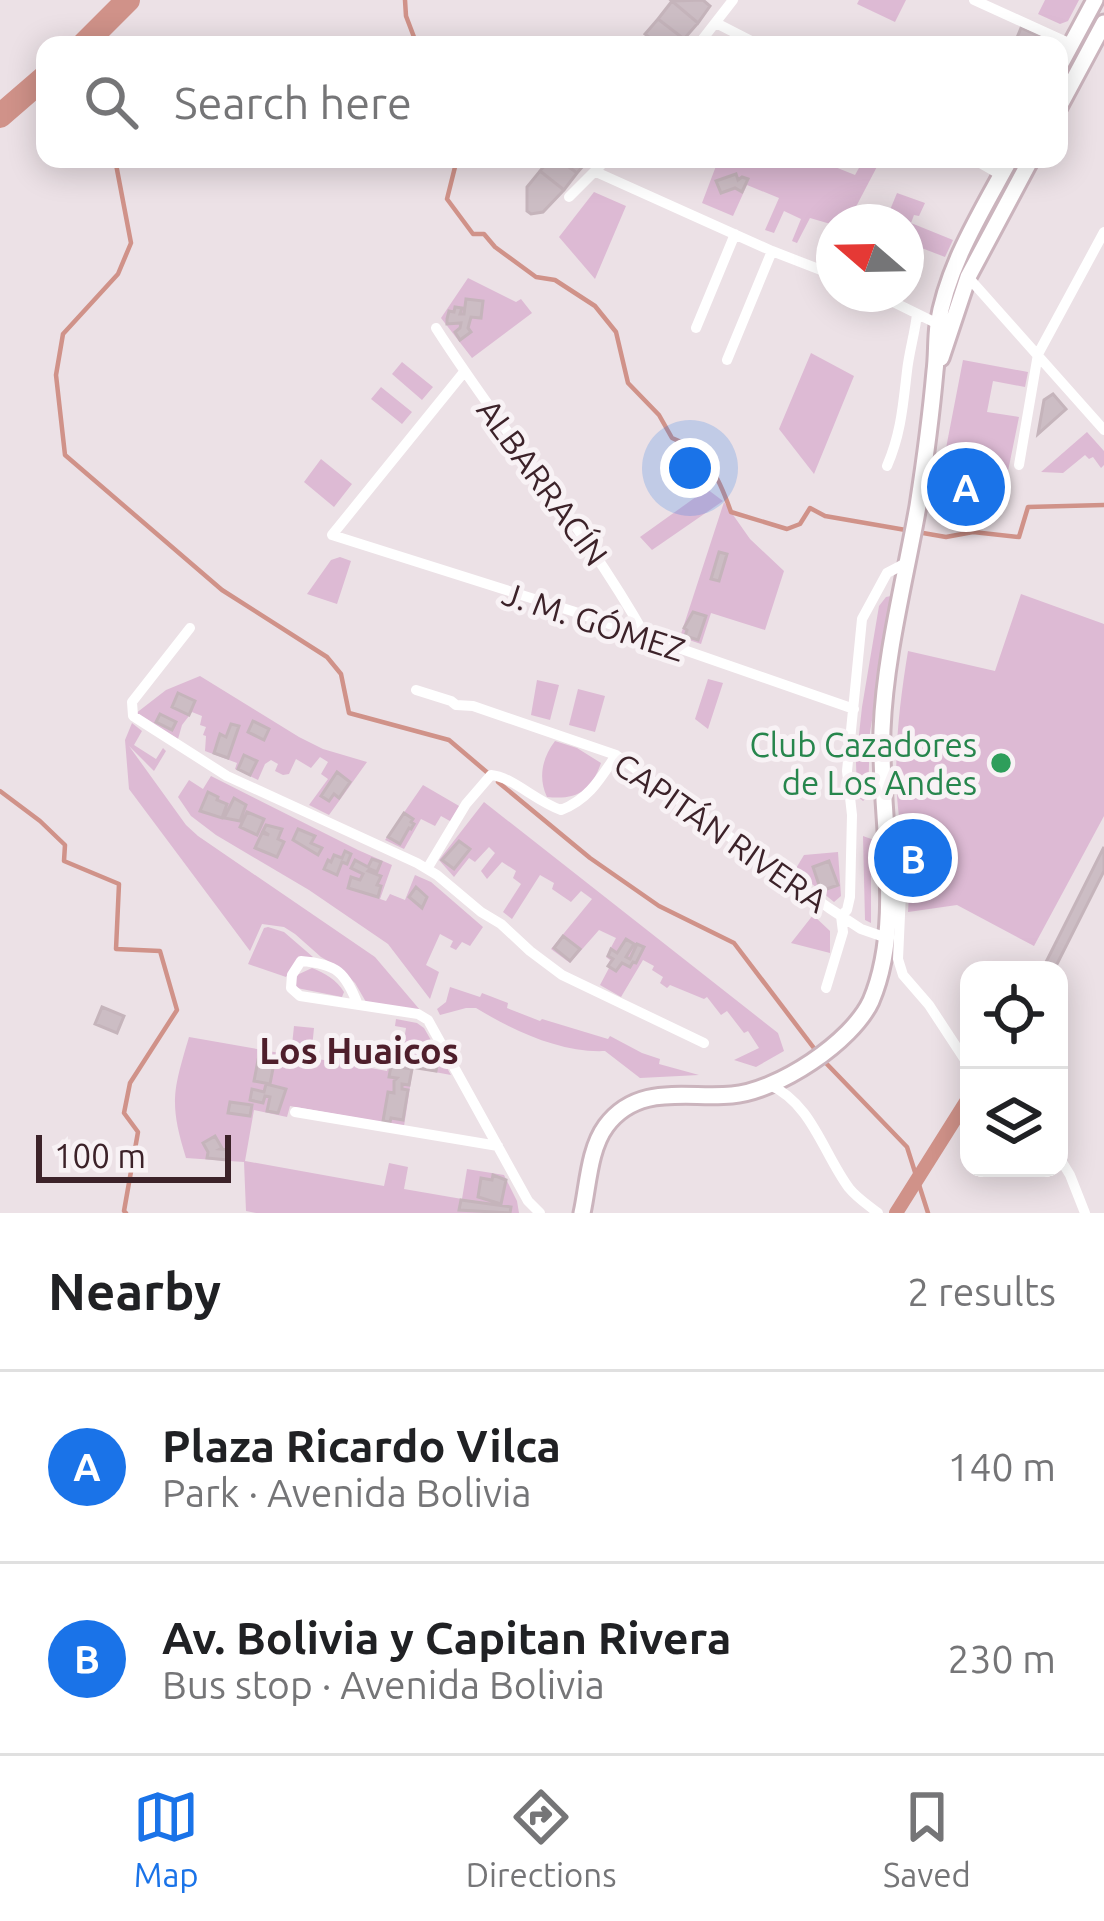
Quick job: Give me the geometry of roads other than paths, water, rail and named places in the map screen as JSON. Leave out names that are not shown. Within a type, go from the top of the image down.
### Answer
[{"type":"street","points":[[705,36],[733,0]]},
{"type":"street","points":[[974,0],[1053,36]]},
{"type":"street","points":[[1068,50],[1095,0]]},
{"type":"street","points":[[716,23],[742,36]]},
{"type":"street","points":[[1068,90],[1104,24]]},
{"type":"street","points":[[569,197],[599,168]]},
{"type":"street","points":[[989,168],[1001,175]]},
{"type":"street","points":[[582,1213],[598,1138],[609,1121],[643,1099],[735,1095],[770,1084],[848,1034],[876,988],[887,938],[883,725],[918,505],[938,325],[1005,168]]},
{"type":"street","points":[[935,372],[962,272],[1026,168]]},
{"type":"street","points":[[596,172],[816,268]]},
{"type":"street","points":[[1019,465],[1038,354],[1104,232]]},
{"type":"street","points":[[696,328],[735,235]]},
{"type":"street","points":[[727,361],[772,250]]},
{"type":"street","points":[[962,272],[1103,428]]},
{"type":"street","points":[[913,312],[938,325]]},
{"type":"street","points":[[887,466],[902,419],[917,314]]},
{"type":"street","name":"ALBARRACÍN","points":[[436,328],[613,578],[647,638]]},
{"type":"street","name":"J. M. GÓMEZ","points":[[464,372],[332,536],[572,611],[854,709]]},
{"type":"street","points":[[826,988],[843,932],[841,916],[848,910],[850,897],[852,815],[847,771],[862,619],[887,573],[907,563]]},
{"type":"street","points":[[190,628],[132,702],[134,716],[227,776],[428,869],[562,975],[704,1043]]},
{"type":"street","name":"CAPITÁN RIVERA","points":[[416,690],[616,755],[841,916],[887,938]]},
{"type":"street","points":[[428,869],[466,804],[490,775],[509,779],[561,810],[594,789],[616,755]]},
{"type":"street","points":[[886,876],[902,893],[898,959],[903,975],[960,1052]]},
{"type":"street","points":[[358,1005],[348,980],[337,969],[301,962],[292,975],[291,988],[300,996],[358,1005],[418,1014],[428,1020],[528,1201],[540,1213]]},
{"type":"street","points":[[770,1084],[787,1092],[803,1109],[852,1193],[878,1213]]},
{"type":"street","points":[[295,1112],[498,1146]]},
{"type":"street","points":[[1068,1172],[1085,1213]]},
{"type":"waterway","points":[[92,36],[128,0]]},
{"type":"waterway","points":[[405,0],[414,36]]},
{"type":"waterway","points":[[0,116],[36,85]]},
{"type":"waterway","points":[[117,168],[131,243],[118,274],[63,334],[56,375],[65,455],[222,590],[327,657],[341,674],[349,713],[449,740],[489,774]]},
{"type":"waterway","points":[[455,168],[447,199],[473,234],[484,234],[536,277],[555,280],[595,306],[616,332],[628,383],[659,415],[672,438],[695,451],[710,468],[731,512],[787,529],[800,524],[810,508],[825,516],[946,537],[973,532],[1019,537],[1028,507],[1104,505]]},
{"type":"waterway","points":[[498,782],[590,858],[659,906],[734,943],[823,1060],[907,1147],[928,1213]]},
{"type":"waterway","points":[[0,791],[65,845],[64,861],[119,884],[116,949],[160,951],[177,1010],[130,1083],[124,1113],[138,1132],[126,1213]]},
{"type":"waterway","points":[[896,1213],[960,1111]]},
{"type":"place","name":"Plaza Ricardo Vilca","points":[[966,487]]},
{"type":"place","name":"Club Cazadores de Los Andes","points":[[1001,763]]},
{"type":"place","name":"Av. Bolivia y Capitan Rivera","points":[[913,858]]},
{"type":"district","name":"Los Huaicos","points":[[359,1050]]}]
